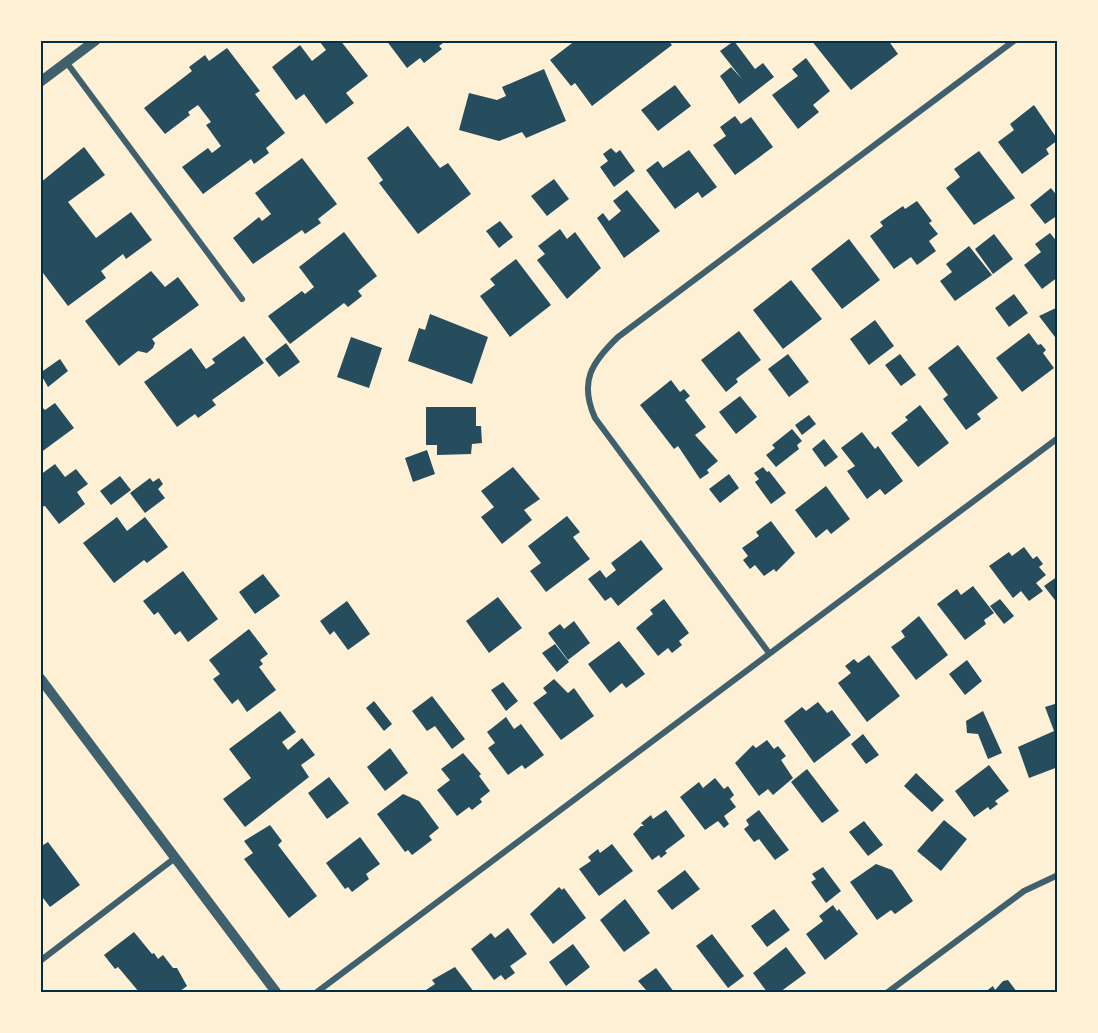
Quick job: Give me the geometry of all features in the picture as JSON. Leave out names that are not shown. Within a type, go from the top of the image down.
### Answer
[{"type":"street","points":[[40,82],[96,40]]},
{"type":"street","points":[[769,654],[603,430],[590,406],[588,380],[599,356],[618,337],[1015,40]]},
{"type":"street","points":[[67,63],[242,298]]},
{"type":"street","points":[[317,993],[1058,438]]},
{"type":"street","points":[[40,678],[276,993]]},
{"type":"street","points":[[40,961],[175,858]]},
{"type":"street","points":[[888,993],[1024,891],[1058,875]]},
{"type":"building","points":[[340,40],[368,76],[346,93],[354,103],[326,124],[304,94],[296,100],[272,67],[300,45],[312,61],[326,50],[320,42]]},
{"type":"building","points":[[386,40],[447,40],[439,46],[442,49],[424,63],[420,58],[407,68]]},
{"type":"building","points":[[576,40],[668,40],[672,45],[592,106],[575,83],[571,86],[550,60]]},
{"type":"building","points":[[811,40],[888,40],[898,54],[851,90]]},
{"type":"building","points":[[734,41],[755,69],[763,63],[774,77],[739,104],[720,76],[731,67],[742,79],[720,51]]},
{"type":"building","points":[[227,48],[260,91],[255,94],[285,133],[266,148],[269,153],[254,164],[251,159],[203,194],[182,167],[208,148],[212,153],[221,146],[206,125],[211,122],[198,105],[188,112],[190,115],[165,134],[144,108],[192,71],[189,67],[205,55],[209,61]]},
{"type":"building","points":[[806,58],[830,91],[813,105],[819,112],[798,129],[772,95],[798,76],[792,69]]},
{"type":"building","points":[[544,69],[566,121],[526,138],[522,132],[499,141],[459,130],[469,93],[497,100],[506,96],[502,87]]},
{"type":"building","points":[[675,85],[691,106],[658,131],[641,110]]},
{"type":"building","points":[[1034,105],[1058,140],[1046,149],[1049,154],[1022,174],[998,142],[1014,130],[1010,124]]},
{"type":"building","points":[[735,116],[741,124],[751,117],[773,147],[735,175],[713,145],[726,136],[720,127]]},
{"type":"building","points":[[408,126],[440,168],[448,163],[471,194],[418,234],[379,183],[383,180],[367,158]]},
{"type":"building","points":[[84,147],[105,175],[68,202],[96,238],[131,212],[152,240],[126,259],[123,254],[101,271],[106,278],[68,306],[40,269],[40,183]]},
{"type":"building","points":[[611,148],[616,153],[620,150],[635,171],[614,187],[600,167],[608,161],[603,154]]},
{"type":"building","points":[[689,150],[717,187],[702,198],[698,192],[675,209],[646,170],[658,161],[663,168]]},
{"type":"building","points":[[979,151],[1015,198],[974,225],[946,188],[960,177],[954,169]]},
{"type":"building","points":[[302,158],[337,204],[318,219],[321,223],[305,234],[302,230],[253,264],[233,238],[259,217],[262,221],[271,214],[255,193]]},
{"type":"building","points":[[554,179],[569,199],[547,216],[531,196]]},
{"type":"building","points":[[1051,188],[1058,197],[1058,215],[1045,224],[1030,205]]},
{"type":"building","points":[[627,190],[660,231],[624,258],[597,218],[603,213],[609,221],[621,211],[613,201]]},
{"type":"building","points":[[917,201],[932,221],[929,223],[938,234],[929,241],[936,251],[917,265],[911,257],[894,269],[870,236],[883,226],[880,222],[903,206],[905,209]]},
{"type":"building","points":[[500,221],[513,237],[499,248],[486,231]]},
{"type":"building","points":[[560,229],[567,239],[575,232],[601,268],[567,299],[537,260],[545,254],[538,246]]},
{"type":"building","points":[[344,232],[377,276],[358,291],[362,296],[348,307],[344,303],[290,344],[268,316],[302,291],[305,294],[314,287],[299,267]]},
{"type":"building","points":[[1050,233],[1058,243],[1058,277],[1042,289],[1024,265],[1041,252],[1035,244]]},
{"type":"building","points":[[994,234],[1013,259],[993,274],[975,249]]},
{"type":"building","points":[[849,239],[880,280],[842,309],[811,269]]},
{"type":"building","points":[[969,246],[992,275],[955,301],[940,281],[952,272],[946,264]]},
{"type":"building","points":[[516,259],[551,305],[510,337],[480,296],[495,285],[490,279]]},
{"type":"building","points":[[151,271],[165,287],[178,277],[199,305],[152,339],[155,343],[147,353],[138,351],[119,366],[85,321]]},
{"type":"building","points":[[791,280],[822,319],[783,349],[753,310]]},
{"type":"building","points":[[1014,294],[1028,313],[1009,327],[995,308]]},
{"type":"building","points":[[1058,307],[1058,341],[1039,316]]},
{"type":"building","points":[[430,314],[488,337],[472,384],[408,361],[419,328],[425,330]]},
{"type":"building","points":[[875,320],[894,346],[869,365],[850,339]]},
{"type":"building","points":[[739,331],[761,360],[736,379],[738,382],[726,392],[701,360]]},
{"type":"building","points":[[1029,333],[1038,345],[1041,344],[1046,350],[1043,353],[1054,368],[1022,392],[996,358]]},
{"type":"building","points":[[244,336],[264,363],[212,400],[216,405],[198,418],[195,414],[177,427],[144,382],[191,348],[206,369],[215,363],[212,359]]},
{"type":"building","points":[[351,337],[382,348],[369,388],[337,377]]},
{"type":"building","points":[[286,343],[300,362],[279,377],[265,359]]},
{"type":"building","points":[[958,345],[998,398],[977,414],[981,419],[966,430],[943,399],[948,395],[928,368]]},
{"type":"building","points":[[788,354],[809,382],[789,397],[768,369]]},
{"type":"building","points":[[900,354],[916,375],[901,386],[885,365]]},
{"type":"building","points":[[60,359],[68,371],[48,387],[40,373]]},
{"type":"building","points":[[671,380],[680,392],[684,389],[690,396],[685,400],[706,427],[695,435],[718,461],[707,470],[709,473],[700,479],[678,446],[674,449],[640,405]]},
{"type":"building","points":[[740,396],[757,417],[736,434],[719,412]]},
{"type":"building","points":[[55,403],[74,428],[40,453],[40,405],[45,410]]},
{"type":"building","points":[[920,405],[949,443],[918,467],[891,433],[908,420],[905,417]]},
{"type":"building","points":[[426,407],[476,407],[476,426],[481,426],[482,443],[472,444],[471,454],[437,455],[437,445],[426,445]]},
{"type":"building","points":[[809,415],[816,424],[802,435],[795,425]]},
{"type":"building","points":[[792,429],[802,441],[797,445],[799,449],[776,467],[766,455],[775,448],[772,445]]},
{"type":"building","points":[[862,432],[875,449],[878,446],[903,481],[885,495],[880,489],[867,499],[847,471],[855,466],[841,448]]},
{"type":"building","points":[[824,439],[838,457],[825,467],[812,449]]},
{"type":"building","points":[[427,450],[435,474],[413,482],[405,458]]},
{"type":"building","points":[[55,464],[65,477],[76,469],[88,484],[77,492],[85,504],[59,524],[45,506],[40,507],[40,475]]},
{"type":"building","points":[[513,467],[540,499],[524,510],[532,520],[502,544],[481,517],[494,507],[481,491]]},
{"type":"building","points":[[763,467],[767,472],[769,471],[786,493],[771,504],[755,482],[759,479],[754,473]]},
{"type":"building","points":[[729,474],[739,488],[720,503],[709,489]]},
{"type":"building","points":[[120,476],[131,490],[111,505],[100,491]]},
{"type":"building","points":[[150,478],[153,482],[159,478],[163,484],[158,489],[165,498],[145,513],[130,493]]},
{"type":"building","points":[[826,486],[850,519],[831,534],[827,529],[816,538],[795,510]]},
{"type":"building","points":[[567,516],[580,532],[573,537],[590,559],[546,592],[530,571],[541,563],[528,546]]},
{"type":"building","points":[[117,517],[127,531],[145,517],[168,547],[147,563],[144,560],[114,583],[83,543]]},
{"type":"building","points":[[771,521],[795,553],[776,572],[774,569],[764,576],[755,565],[750,569],[743,560],[748,556],[742,548],[759,536],[756,532]]},
{"type":"building","points":[[641,540],[663,569],[618,606],[611,597],[605,601],[588,579],[600,570],[606,578],[616,570],[611,563]]},
{"type":"building","points":[[1024,547],[1033,559],[1037,556],[1043,564],[1039,567],[1046,575],[1036,583],[1043,591],[1029,601],[1021,591],[1013,598],[989,566],[1009,552],[1012,556]]},
{"type":"building","points":[[183,571],[218,619],[188,642],[180,631],[175,635],[158,612],[154,615],[143,601]]},
{"type":"building","points":[[263,574],[280,596],[255,614],[239,592]]},
{"type":"building","points":[[1058,576],[1058,604],[1044,586]]},
{"type":"building","points":[[973,586],[994,613],[984,620],[986,624],[965,640],[937,604],[957,589],[961,595]]},
{"type":"building","points":[[498,597],[522,628],[489,653],[466,621]]},
{"type":"building","points":[[664,599],[689,633],[679,641],[682,645],[672,653],[668,648],[658,656],[636,628],[653,614],[650,610]]},
{"type":"building","points":[[1000,599],[1014,616],[1004,624],[990,606]]},
{"type":"building","points":[[347,601],[370,634],[348,650],[334,631],[330,635],[320,621]]},
{"type":"building","points":[[919,616],[948,655],[916,680],[891,647],[905,637],[901,631]]},
{"type":"building","points":[[574,621],[590,643],[568,660],[548,633],[560,624],[564,629]]},
{"type":"building","points":[[249,629],[268,654],[260,660],[263,664],[259,667],[276,690],[247,712],[238,699],[232,704],[213,679],[220,674],[209,660]]},
{"type":"building","points":[[619,641],[645,674],[626,688],[622,683],[610,693],[588,664]]},
{"type":"building","points":[[555,644],[569,662],[557,672],[542,653]]},
{"type":"building","points":[[869,655],[900,696],[867,722],[838,683],[851,673],[845,666],[854,659],[858,663]]},
{"type":"building","points":[[967,660],[982,681],[965,695],[949,674]]},
{"type":"building","points":[[554,679],[568,693],[574,688],[594,716],[561,740],[533,703],[547,693],[543,688]]},
{"type":"building","points":[[503,682],[518,701],[506,711],[491,690]]},
{"type":"building","points":[[432,696],[465,739],[452,749],[435,726],[427,731],[412,711]]},
{"type":"building","points":[[374,701],[392,724],[384,731],[366,708]]},
{"type":"building","points":[[818,702],[827,713],[832,710],[851,735],[814,763],[784,721],[802,707],[806,711]]},
{"type":"building","points":[[1058,703],[1058,767],[1029,778],[1018,747],[1054,731],[1045,707]]},
{"type":"building","points":[[280,711],[296,732],[282,742],[288,750],[302,738],[315,755],[301,765],[309,777],[245,827],[223,799],[251,778],[229,749]]},
{"type":"building","points":[[983,711],[1002,753],[988,759],[978,734],[967,733],[966,721]]},
{"type":"building","points":[[506,717],[514,729],[521,724],[544,755],[525,769],[522,765],[508,775],[488,748],[495,743],[487,732]]},
{"type":"building","points":[[863,734],[879,755],[866,764],[851,744]]},
{"type":"building","points":[[767,740],[774,749],[778,746],[786,756],[781,760],[793,778],[773,795],[768,789],[759,796],[735,763],[753,745],[756,748]]},
{"type":"building","points":[[390,748],[408,773],[385,791],[367,767]]},
{"type":"building","points":[[463,753],[481,774],[479,776],[490,791],[472,810],[469,807],[457,816],[437,790],[450,780],[441,769]]},
{"type":"building","points":[[989,765],[1009,791],[995,801],[998,804],[990,810],[988,807],[974,817],[955,791]]},
{"type":"building","points":[[807,769],[839,811],[822,823],[791,782]]},
{"type":"building","points":[[916,773],[944,800],[932,812],[904,786]]},
{"type":"building","points":[[329,777],[349,803],[327,819],[308,793]]},
{"type":"building","points":[[715,778],[724,789],[728,786],[734,795],[730,799],[736,807],[724,816],[729,824],[724,828],[718,821],[705,830],[680,797],[699,782],[703,788]]},
{"type":"building","points":[[403,794],[419,801],[439,828],[429,836],[432,840],[412,855],[408,850],[405,852],[377,814]]},
{"type":"building","points":[[666,810],[685,836],[665,851],[667,853],[661,858],[659,855],[652,860],[633,834],[644,826],[641,823],[651,815],[653,819]]},
{"type":"building","points":[[759,810],[789,850],[775,860],[759,839],[754,842],[744,829],[749,825],[746,820]]},
{"type":"building","points":[[944,820],[967,839],[941,871],[917,851]]},
{"type":"building","points":[[864,821],[883,845],[868,856],[849,832]]},
{"type":"building","points":[[270,825],[282,841],[278,845],[317,896],[289,918],[244,859],[253,853],[244,841]]},
{"type":"building","points":[[360,837],[380,864],[366,874],[369,879],[352,892],[348,887],[345,889],[326,863]]},
{"type":"building","points":[[48,842],[80,885],[50,907],[40,894],[40,847]]},
{"type":"building","points":[[612,844],[633,871],[599,896],[579,869],[591,861],[588,857],[598,849],[600,853]]},
{"type":"building","points":[[876,864],[892,870],[913,901],[895,914],[891,910],[877,920],[850,882]]},
{"type":"building","points":[[823,867],[841,891],[826,903],[811,882],[816,879],[812,874]]},
{"type":"building","points":[[685,870],[700,889],[672,910],[657,891]]},
{"type":"building","points":[[559,887],[562,890],[564,888],[586,918],[553,944],[530,914]]},
{"type":"building","points":[[625,899],[650,933],[624,952],[600,920]]},
{"type":"building","points":[[833,905],[837,911],[839,909],[858,934],[825,960],[806,934],[823,921],[819,916]]},
{"type":"building","points":[[774,909],[790,930],[767,947],[751,926]]},
{"type":"building","points":[[508,928],[527,954],[510,966],[515,973],[505,980],[501,975],[494,980],[471,949],[491,933],[495,938]]},
{"type":"building","points":[[134,932],[152,954],[154,953],[158,959],[163,955],[173,968],[177,968],[187,986],[179,992],[139,992],[118,967],[115,969],[104,955]]},
{"type":"building","points":[[712,934],[744,976],[728,988],[696,946]]},
{"type":"building","points":[[573,944],[590,967],[566,986],[549,962]]},
{"type":"building","points":[[786,947],[806,973],[780,992],[767,992],[753,973]]},
{"type":"building","points":[[455,967],[474,992],[423,992],[435,984],[432,980]]},
{"type":"building","points":[[656,968],[674,992],[643,992],[646,990],[638,981]]},
{"type":"building","points":[[1008,980],[1017,992],[985,992],[993,986],[995,990],[1003,981]]}]
